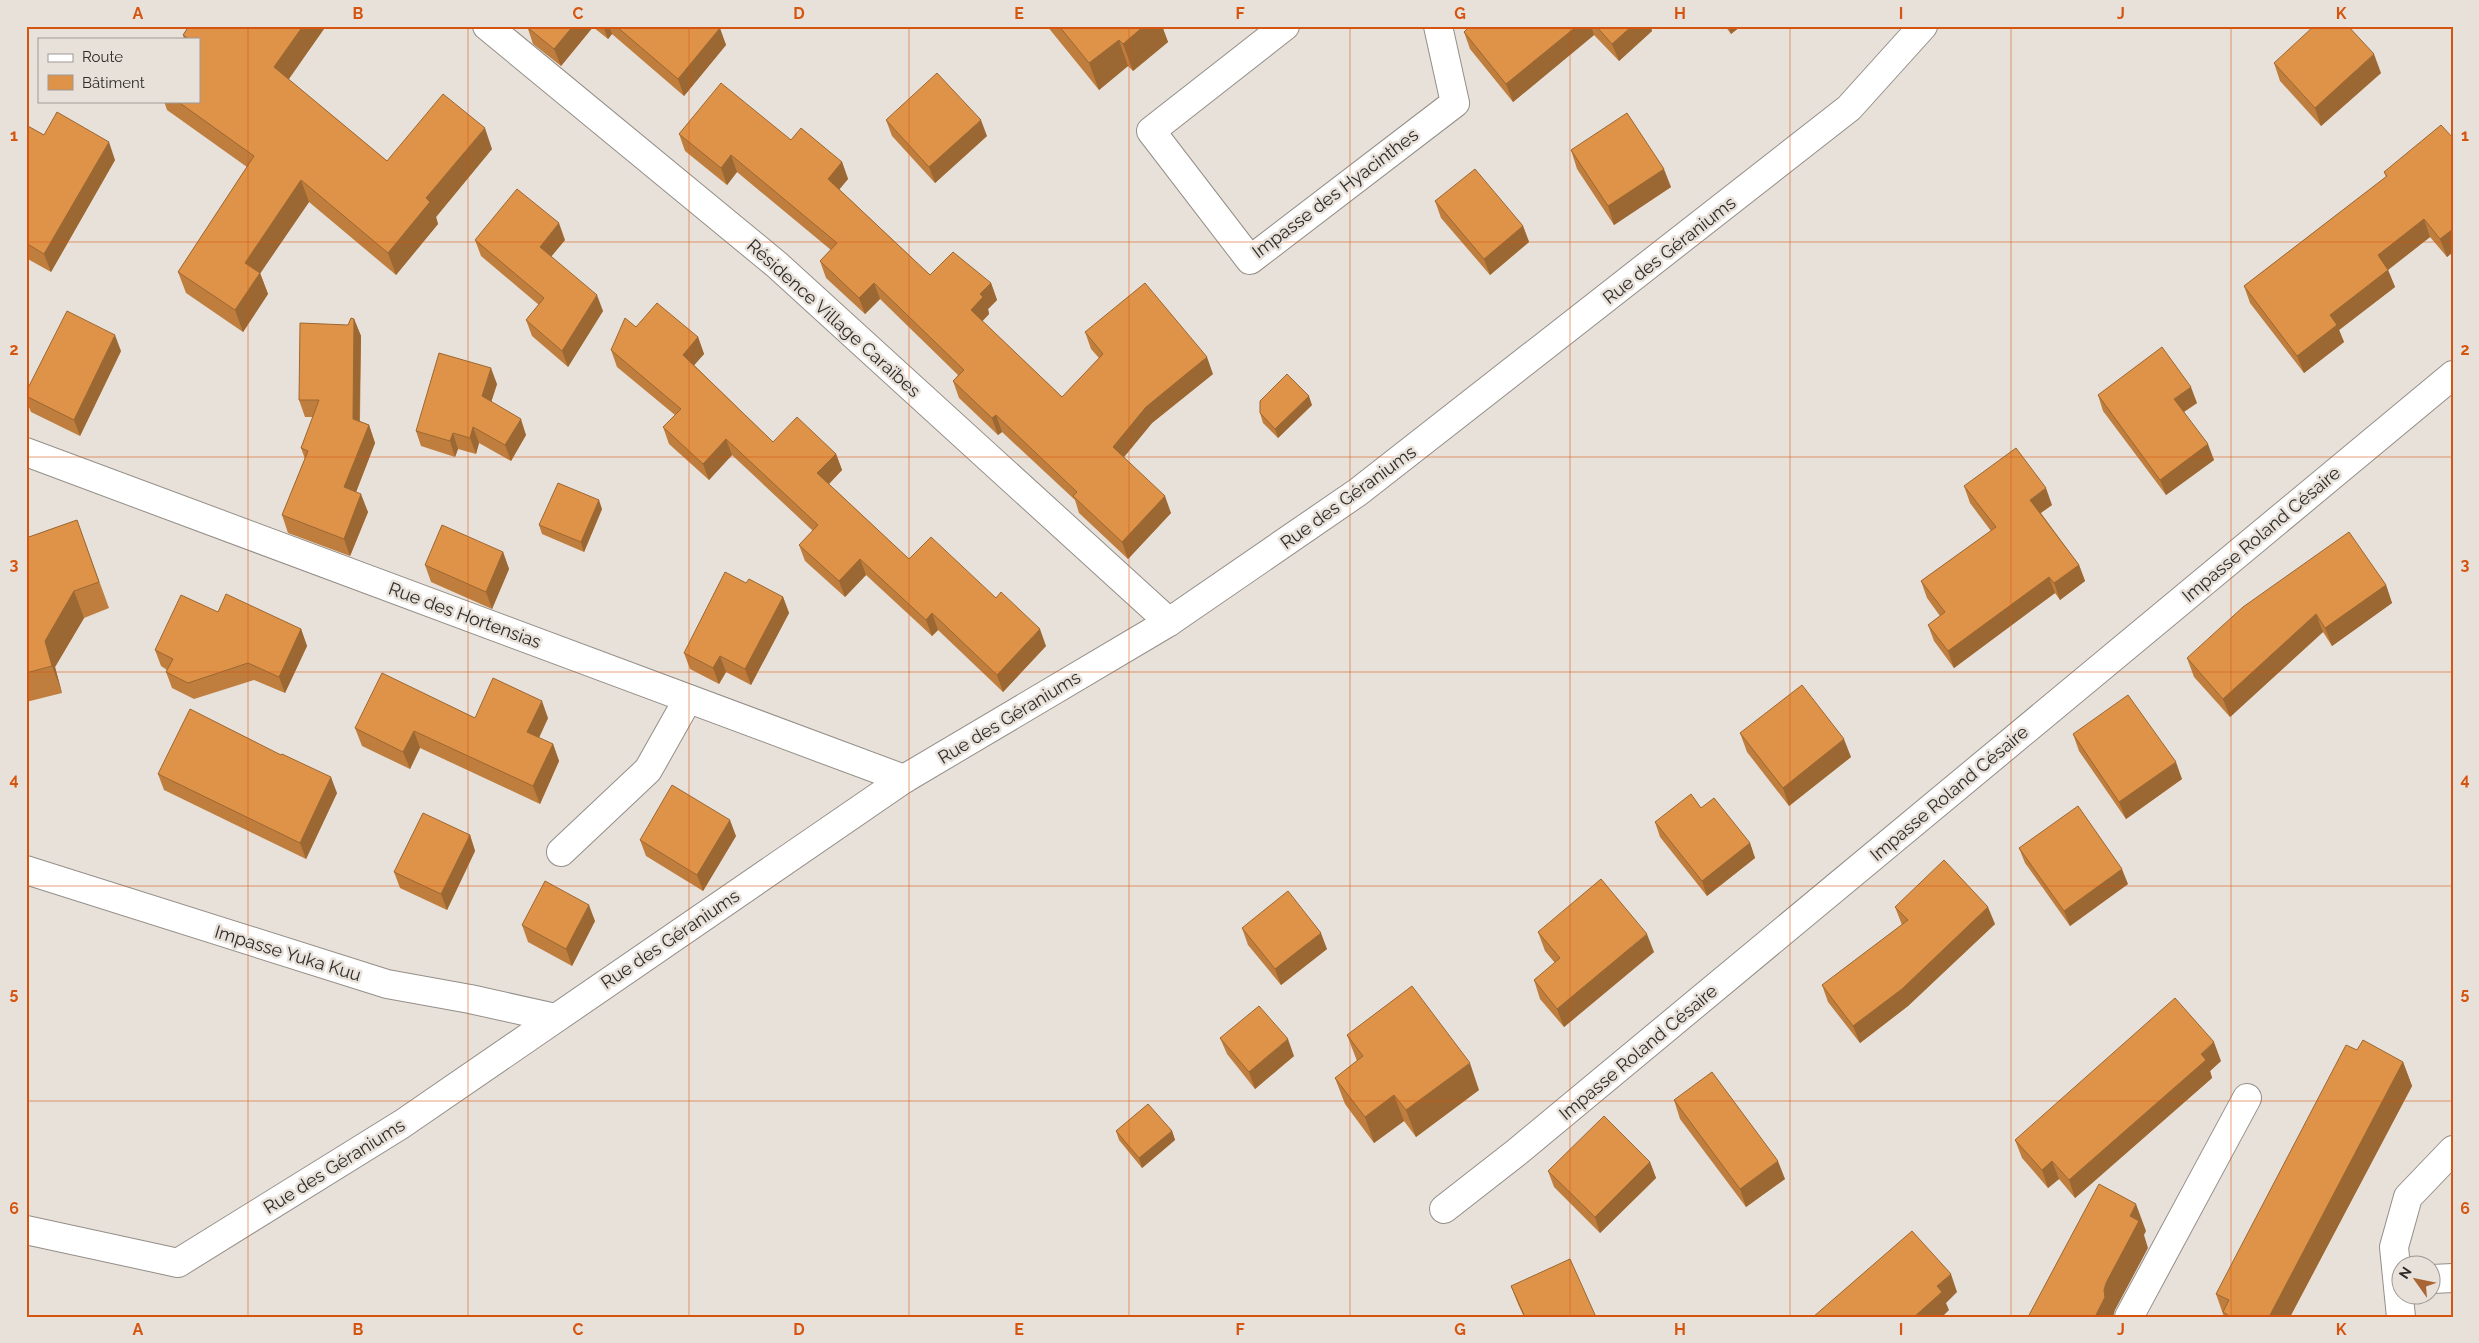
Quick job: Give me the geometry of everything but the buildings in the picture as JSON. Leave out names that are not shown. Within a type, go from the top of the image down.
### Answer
[{"type":"street","name":"Résidence Village Caraïbes","points":[[487,26],[776,264],[1169,622]]},
{"type":"street","name":"Impasse des Hyacinthes","points":[[1285,26],[1151,131],[1250,260],[1455,103],[1438,26]]},
{"type":"street","name":"Rue des Géraniums","points":[[26,1230],[178,1263],[402,1124],[904,779],[1169,622],[1358,492],[1849,108],[1923,26]]},
{"type":"street","name":"Impasse Roland Césaire","points":[[1444,1209],[1525,1146],[2453,375]]},
{"type":"street","name":"Rue des Hortensias","points":[[26,452],[904,779]]},
{"type":"street","points":[[561,852],[648,770],[688,699]]},
{"type":"street","name":"Impasse Yuka Kuu","points":[[26,870],[387,984],[470,999],[555,1018]]},
{"type":"street","points":[[2129,1317],[2247,1098]]},
{"type":"street","points":[[2396,1256],[2394,1247],[2408,1197],[2453,1150]]}]
